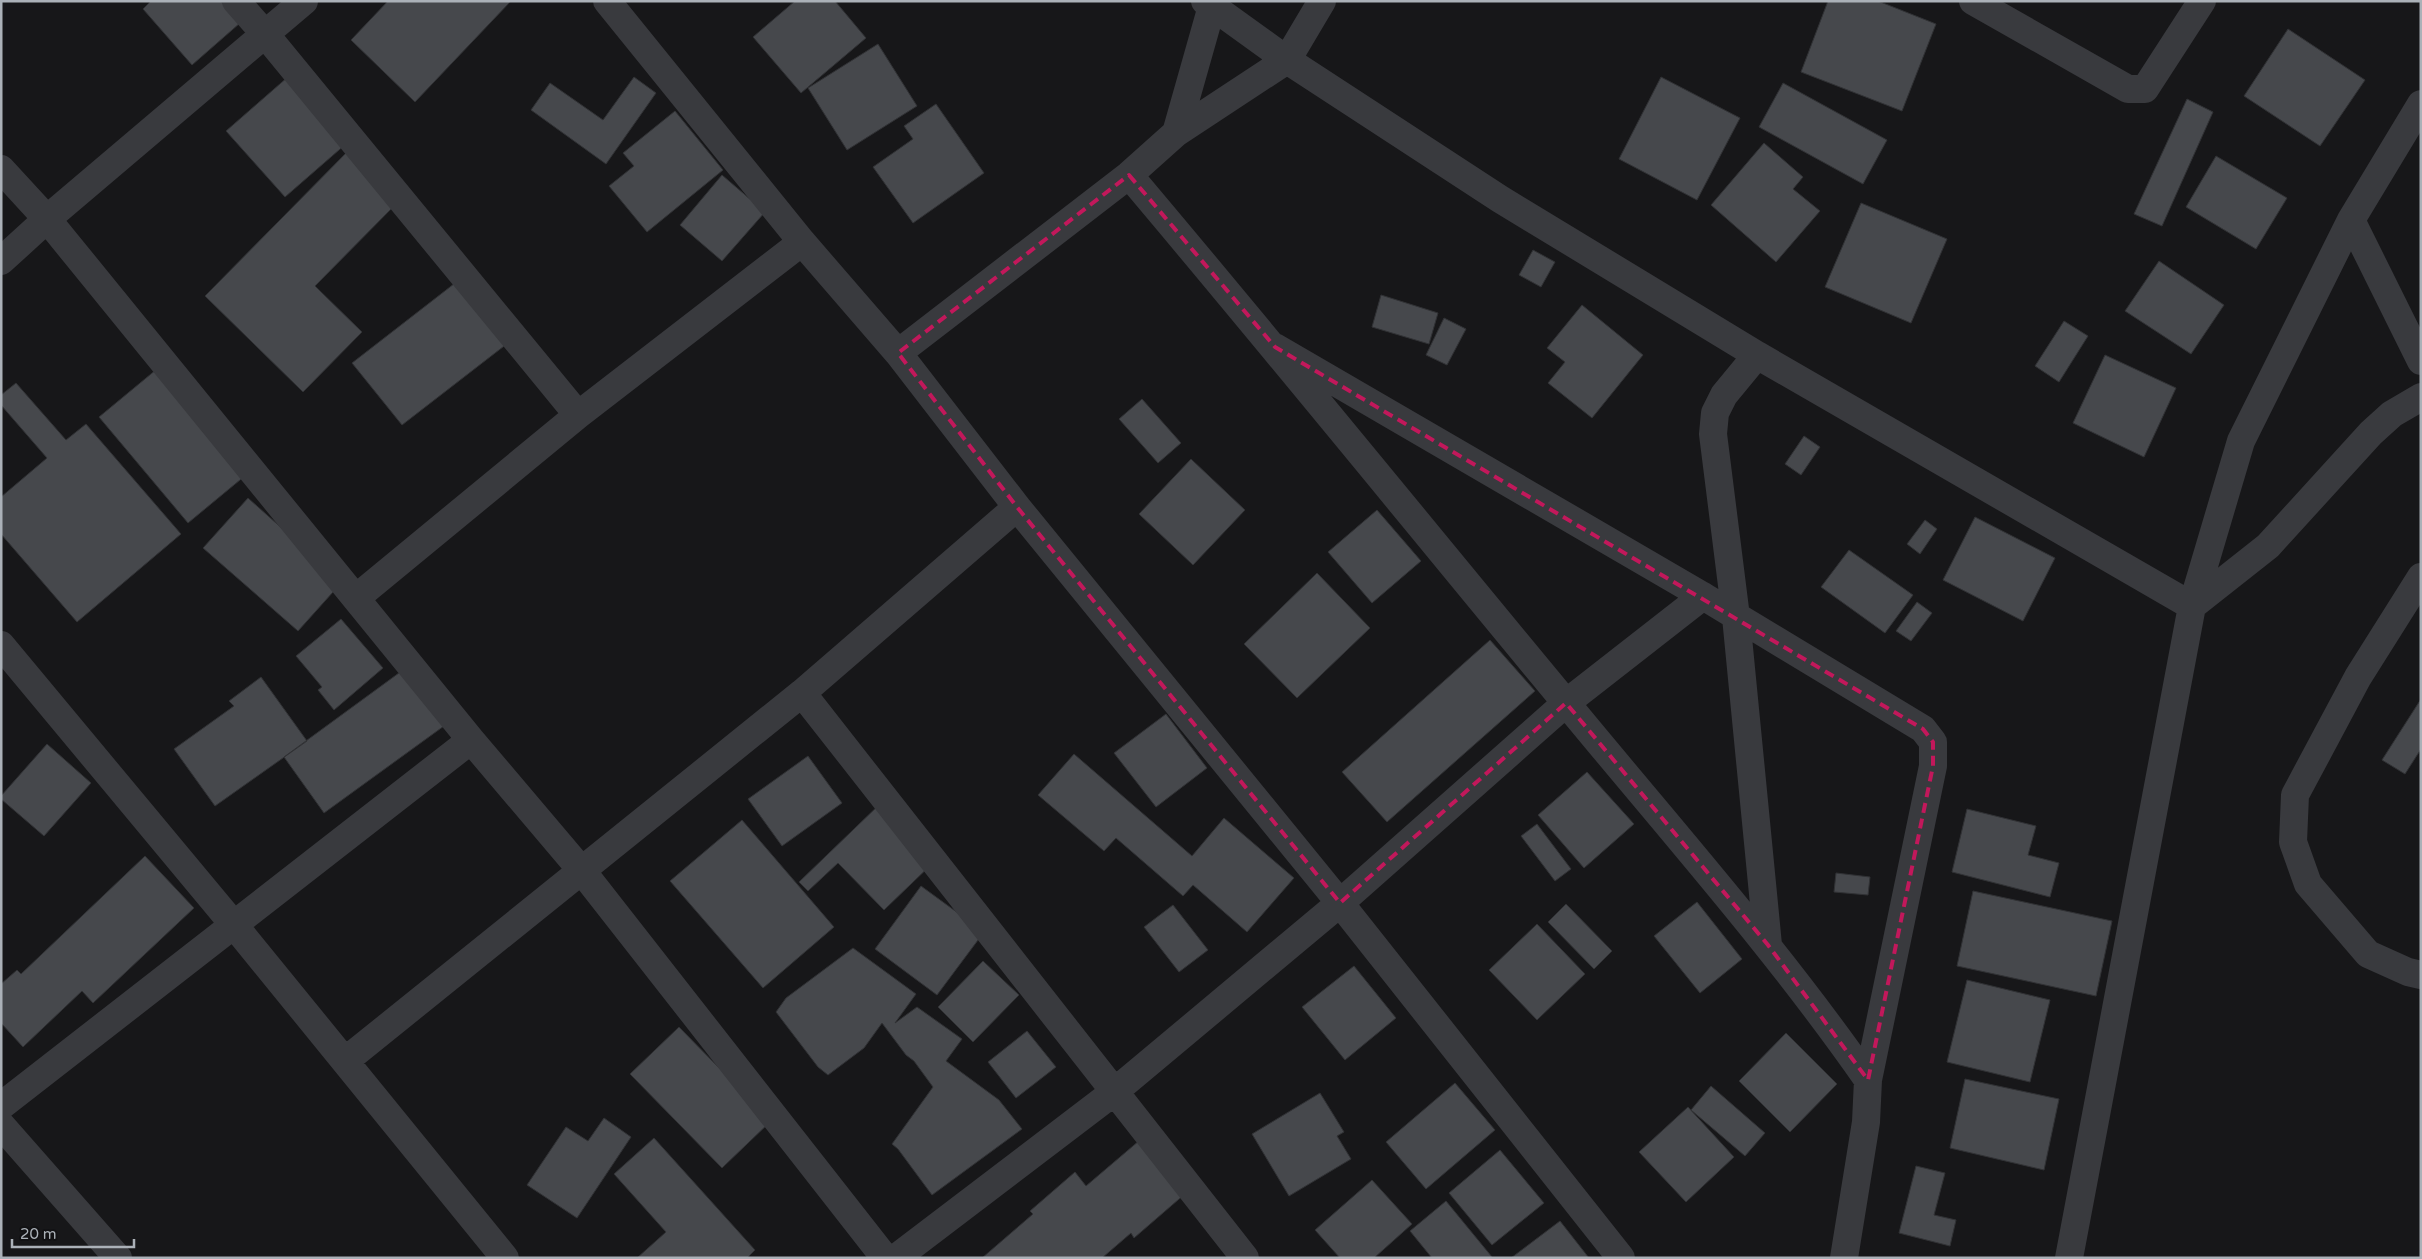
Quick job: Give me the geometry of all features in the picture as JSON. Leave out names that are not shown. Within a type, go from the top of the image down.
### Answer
[{"type":"street","points":[[236,1],[578,416]]},
{"type":"street","points":[[1,261],[47,219],[304,1]]},
{"type":"street","points":[[607,1],[802,242],[898,353],[1017,507],[1340,903],[1621,1258]]},
{"type":"street","points":[[898,353],[1129,175],[1176,133],[1287,60],[1322,1]]},
{"type":"street","points":[[1974,1],[2128,89],[2138,90],[2146,88],[2202,1]]},
{"type":"street","points":[[1176,133],[1208,4],[1287,60],[1500,200],[1757,356],[2192,606]]},
{"type":"street","points":[[2069,1258],[2192,606],[2241,441],[2351,220],[2421,104]]},
{"type":"street","points":[[1,169],[47,219],[471,740],[582,871],[885,1258]]},
{"type":"street","points":[[1129,175],[1275,348],[1566,703],[1768,945],[1868,1080]]},
{"type":"street","points":[[2351,220],[2421,361]]},
{"type":"street","points":[[356,598],[578,416],[802,242]]},
{"type":"street","points":[[1275,348],[1703,596],[1923,728],[1933,742],[1933,766],[1868,1080],[1866,1122],[1844,1258]]},
{"type":"street","points":[[1757,356],[1724,396],[1716,413],[1714,434],[1736,617],[1768,945]]},
{"type":"street","points":[[2192,606],[2268,546],[2371,433],[2392,414],[2421,397]]},
{"type":"street","points":[[345,1061],[802,693],[1017,507]]},
{"type":"street","points":[[2421,577],[2358,676],[2295,795],[2293,842],[2308,884],[2368,954],[2408,972],[2421,975]]},
{"type":"street","points":[[896,1258],[1114,1092],[1340,903],[1566,703],[1703,596]]},
{"type":"street","points":[[1,645],[234,925],[505,1258]]},
{"type":"street","points":[[802,693],[1245,1258]]},
{"type":"street","points":[[1,1106],[471,740]]},
{"type":"street","points":[[1,1125],[118,1258]]},
{"type":"highlighted area","points":[[1129,175],[1275,347],[1923,729],[1933,742],[1933,766],[1868,1080],[1768,945],[1566,703],[1340,903],[1017,507],[898,353]]},
{"type":"building","points":[[151,1],[221,1],[240,23],[192,65],[143,9]]},
{"type":"building","points":[[388,1],[511,1],[415,102],[351,40]]},
{"type":"building","points":[[795,1],[835,1],[866,38],[801,93],[753,37]]},
{"type":"building","points":[[1828,1],[1878,1],[1936,24],[1902,111],[1801,72]]},
{"type":"building","points":[[2288,29],[2365,80],[2320,146],[2244,96]]},
{"type":"building","points":[[878,44],[917,106],[847,150],[808,88]]},
{"type":"building","points":[[289,76],[347,143],[285,197],[226,131]]},
{"type":"building","points":[[634,77],[656,93],[606,164],[531,110],[550,83],[603,120]]},
{"type":"building","points":[[1661,77],[1740,118],[1697,200],[1619,159]]},
{"type":"building","points":[[1783,83],[1887,140],[1863,184],[1759,127]]},
{"type":"building","points":[[2187,99],[2213,112],[2162,226],[2134,214]]},
{"type":"building","points":[[936,104],[984,173],[913,223],[873,167],[913,139],[904,126]]},
{"type":"building","points":[[675,111],[723,170],[647,232],[609,186],[634,166],[623,153]]},
{"type":"building","points":[[1764,143],[1803,177],[1793,189],[1820,211],[1776,262],[1711,205]]},
{"type":"building","points":[[349,150],[400,200],[315,286],[362,332],[303,392],[205,296]]},
{"type":"building","points":[[2216,156],[2287,198],[2256,249],[2186,207]]},
{"type":"building","points":[[722,175],[765,212],[722,261],[680,225]]},
{"type":"building","points":[[1861,203],[1947,239],[1911,323],[1825,287]]},
{"type":"building","points":[[1533,250],[1555,262],[1541,287],[1519,275]]},
{"type":"building","points":[[2159,261],[2224,305],[2191,354],[2125,311]]},
{"type":"building","points":[[459,280],[508,343],[402,425],[352,363]]},
{"type":"building","points":[[1381,295],[1438,313],[1429,344],[1372,327]]},
{"type":"building","points":[[1582,305],[1643,355],[1592,418],[1548,383],[1565,362],[1547,348]]},
{"type":"building","points":[[1444,318],[1466,329],[1447,365],[1426,355]]},
{"type":"building","points":[[2064,321],[2088,336],[2059,382],[2035,366]]},
{"type":"building","points":[[2105,355],[2176,388],[2144,457],[2073,423]]},
{"type":"building","points":[[157,369],[246,475],[188,523],[99,417]]},
{"type":"building","points":[[16,383],[66,440],[86,424],[181,534],[77,622],[1,534],[1,497],[47,458],[1,405],[1,395]]},
{"type":"building","points":[[1142,399],[1181,443],[1158,463],[1119,419]]},
{"type":"building","points":[[1804,436],[1820,447],[1801,475],[1785,464]]},
{"type":"building","points":[[1191,459],[1245,510],[1193,565],[1139,514]]},
{"type":"building","points":[[248,498],[342,582],[298,631],[203,548]]},
{"type":"building","points":[[1377,510],[1421,561],[1372,603],[1328,552]]},
{"type":"building","points":[[1975,517],[2055,558],[2023,621],[1943,580]]},
{"type":"building","points":[[1925,520],[1937,529],[1920,554],[1907,544]]},
{"type":"building","points":[[1849,550],[1913,595],[1885,633],[1821,587]]},
{"type":"building","points":[[1317,573],[1370,628],[1297,698],[1244,644]]},
{"type":"building","points":[[1917,602],[1932,613],[1911,641],[1896,631]]},
{"type":"building","points":[[341,619],[383,668],[334,710],[318,690],[322,687],[296,656]]},
{"type":"building","points":[[1490,640],[1535,691],[1387,822],[1342,772]]},
{"type":"building","points":[[403,670],[444,726],[324,813],[284,757]]},
{"type":"building","points":[[261,677],[307,741],[215,806],[174,749],[234,706],[229,701]]},
{"type":"building","points":[[2421,699],[2421,749],[2405,774],[2382,760]]},
{"type":"building","points":[[1166,714],[1207,768],[1156,807],[1114,753]]},
{"type":"building","points":[[47,744],[91,783],[44,836],[1,799],[1,796]]},
{"type":"building","points":[[1074,754],[1192,856],[1224,818],[1294,878],[1247,932],[1193,885],[1183,896],[1116,838],[1104,851],[1038,795]]},
{"type":"building","points":[[808,756],[842,803],[782,846],[748,799]]},
{"type":"building","points":[[1587,772],[1634,824],[1584,868],[1538,815]]},
{"type":"building","points":[[882,802],[937,859],[884,910],[838,863],[808,891],[799,882]]},
{"type":"building","points":[[1967,809],[2036,826],[2028,855],[2059,863],[2050,897],[1952,872]]},
{"type":"building","points":[[742,820],[834,927],[763,988],[670,881]]},
{"type":"building","points":[[1537,824],[1571,869],[1555,881],[1521,836]]},
{"type":"building","points":[[145,856],[194,908],[93,1003],[82,991],[23,1047],[1,1023],[1,984],[17,970],[21,974]]},
{"type":"building","points":[[1836,873],[1870,877],[1868,895],[1834,892]]},
{"type":"building","points":[[921,886],[984,932],[937,995],[875,949]]},
{"type":"building","points":[[1973,891],[2112,921],[2096,996],[1957,966]]},
{"type":"building","points":[[1697,902],[1742,959],[1700,993],[1654,936]]},
{"type":"building","points":[[1566,904],[1612,951],[1594,969],[1548,922]]},
{"type":"building","points":[[1173,905],[1208,950],[1179,972],[1144,927]]},
{"type":"building","points":[[1537,924],[1585,974],[1537,1020],[1489,970]]},
{"type":"building","points":[[853,948],[916,994],[895,1023],[917,1007],[962,1039],[946,1061],[999,1100],[1022,1129],[932,1195],[898,1149],[892,1144],[933,1087],[882,1023],[864,1048],[828,1075],[818,1067],[776,1012],[786,998]]},
{"type":"building","points":[[983,961],[1019,995],[973,1042],[938,1007]]},
{"type":"building","points":[[1354,966],[1396,1018],[1345,1060],[1302,1007]]},
{"type":"building","points":[[1967,980],[2050,1000],[2030,1082],[1947,1062]]},
{"type":"building","points":[[679,1027],[771,1121],[722,1168],[630,1074]]},
{"type":"building","points":[[1027,1031],[1056,1067],[1016,1098],[988,1062]]},
{"type":"building","points":[[1786,1033],[1837,1084],[1790,1132],[1739,1081]]},
{"type":"building","points":[[1965,1079],[2059,1099],[2044,1170],[1950,1148]]},
{"type":"building","points":[[1455,1083],[1495,1130],[1426,1189],[1386,1142]]},
{"type":"building","points":[[1711,1086],[1765,1133],[1745,1156],[1691,1110]]},
{"type":"building","points":[[1320,1093],[1344,1132],[1337,1136],[1351,1159],[1289,1196],[1252,1134]]},
{"type":"building","points":[[1688,1107],[1734,1157],[1686,1202],[1639,1152]]},
{"type":"building","points":[[604,1118],[631,1137],[577,1218],[527,1185],[566,1127],[588,1141]]},
{"type":"building","points":[[654,1138],[755,1250],[747,1258],[637,1258],[666,1232],[614,1174]]},
{"type":"building","points":[[1140,1140],[1186,1193],[1134,1238],[1131,1233],[1102,1258],[982,1258],[1033,1214],[1030,1211],[1075,1172],[1086,1186]]},
{"type":"building","points":[[1500,1150],[1544,1203],[1492,1245],[1449,1193]]},
{"type":"building","points":[[1916,1166],[1945,1173],[1934,1215],[1956,1220],[1950,1246],[1899,1233]]},
{"type":"building","points":[[1372,1180],[1412,1224],[1374,1258],[1340,1258],[1315,1230]]},
{"type":"building","points":[[1446,1201],[1491,1258],[1432,1258],[1410,1231]]},
{"type":"building","points":[[1560,1221],[1589,1258],[1511,1258]]}]
